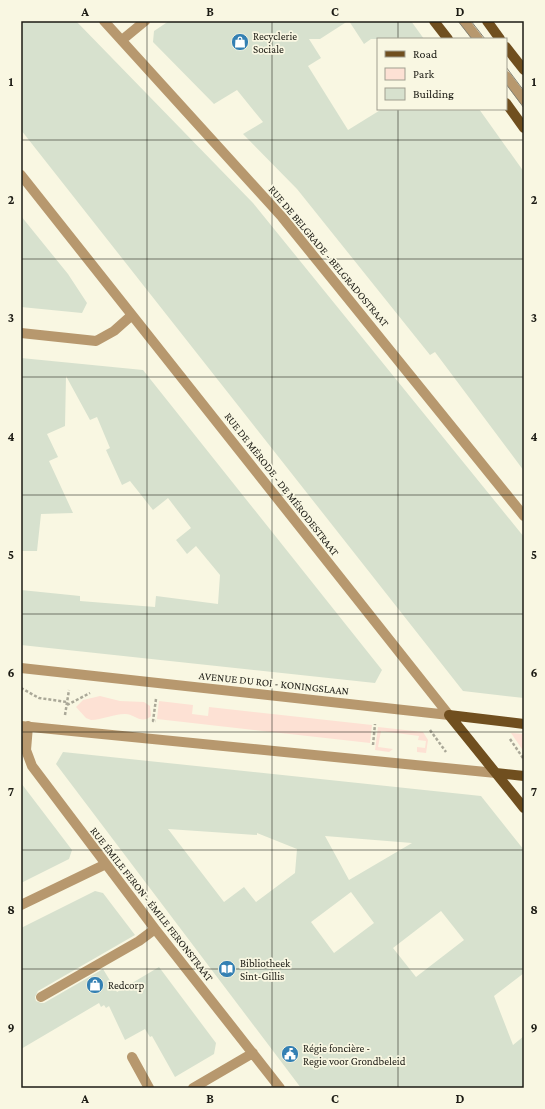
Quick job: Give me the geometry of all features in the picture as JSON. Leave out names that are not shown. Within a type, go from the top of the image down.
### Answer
[{"type":"main road","points":[[434,21],[447,38]]},
{"type":"main road","points":[[487,21],[499,38]]},
{"type":"main road","points":[[507,48],[524,70]]},
{"type":"main road","points":[[507,104],[524,128]]},
{"type":"main road","name":"AVENUE DU ROI - KONINGSLAAN","points":[[449,715],[524,724]]},
{"type":"main road","name":"RUE DE MÉRODE - DE MÉRODESTRAAT","points":[[449,715],[524,808]]},
{"type":"main road","points":[[496,773],[524,776]]},
{"type":"street","name":"RUE DE BELGRADE - BELGRADOSTRAAT","points":[[104,21],[282,217],[524,516]]},
{"type":"street","points":[[122,40],[145,21]]},
{"type":"street","points":[[464,21],[477,38]]},
{"type":"street","points":[[507,77],[524,100]]},
{"type":"street","name":"RUE DE MÉRODE - DE MÉRODESTRAAT","points":[[21,175],[449,715]]},
{"type":"street","points":[[21,333],[96,341],[114,331],[132,315]]},
{"type":"street","name":"AVENUE DU ROI - KONINGSLAAN","points":[[21,668],[449,715]]},
{"type":"street","points":[[24,726],[496,773]]},
{"type":"street","name":"RUE ÉMILE FERON - ÉMILE FERONSTRAAT","points":[[24,726],[26,750],[32,766],[155,929],[280,1088]]},
{"type":"street","points":[[21,905],[106,864]]},
{"type":"street","points":[[41,997],[139,941],[155,929]]},
{"type":"street","points":[[192,1088],[253,1053]]},
{"type":"street","points":[[132,1057],[149,1088]]},
{"type":"path","points":[[21,688],[39,698],[67,703],[92,691]]},
{"type":"path","points":[[64,722],[69,688]]},
{"type":"path","points":[[426,726],[447,754]]},
{"type":"path","points":[[509,738],[524,760]]},
{"type":"green space","points":[[100,696],[120,701],[144,702],[150,706],[151,716],[141,719],[129,714],[121,714],[91,720],[86,718],[76,707],[83,700]]},
{"type":"green space","points":[[159,701],[193,705],[192,714],[208,716],[209,707],[372,725],[370,743],[157,719]]},
{"type":"green space","points":[[378,727],[423,732],[428,740],[426,753],[417,752],[417,747],[425,748],[426,741],[418,740],[419,736],[381,731],[378,747],[393,749],[389,752],[375,750]]},
{"type":"green space","points":[[511,733],[524,734],[524,752]]},
{"type":"building","points":[[21,21],[76,21],[253,203],[524,537],[524,698],[463,691],[21,130]]},
{"type":"building","points":[[169,21],[348,21],[320,39],[309,39],[321,58],[308,66],[348,130],[380,110],[480,110],[524,172],[524,471],[435,352],[430,355],[297,189],[243,134],[263,122],[237,90],[214,104],[153,42],[154,31]]},
{"type":"building","points":[[349,21],[411,21],[423,38],[377,38],[371,39],[364,44]]},
{"type":"building","points":[[21,216],[68,274],[87,303],[82,313],[21,307]]},
{"type":"building","points":[[21,358],[143,370],[382,670],[375,683],[21,645],[21,590],[80,596],[80,601],[155,607],[156,596],[218,604],[220,575],[196,546],[187,554],[176,540],[191,528],[168,498],[153,510],[130,481],[122,485],[106,450],[110,448],[97,417],[90,420],[66,376],[65,426],[47,434],[58,457],[49,461],[73,513],[41,514],[37,551],[21,551]]},
{"type":"building","points":[[63,752],[481,796],[524,850],[524,973],[494,996],[513,1045],[524,1036],[524,1088],[301,1088],[56,764]],"holes":[[[168,829],[257,835],[257,833],[297,849],[295,873],[256,902],[244,887],[224,902]],[[325,836],[412,843],[349,880]],[[351,892],[374,923],[334,953],[311,922]],[[441,911],[464,940],[416,977],[393,948]]]},
{"type":"building","points":[[21,783],[72,850],[69,859],[21,883]]},
{"type":"building","points":[[95,891],[103,893],[135,935],[38,991],[35,997],[36,1001],[44,1003],[103,969],[117,992],[159,967],[216,1043],[214,1054],[175,1077],[152,1036],[150,1037],[145,1029],[125,1040],[109,1006],[106,1008],[104,1005],[101,1007],[99,1003],[21,1049],[21,928]]},
{"type":"tram line","points":[[458,21],[471,38]]},
{"type":"tram line","points":[[471,21],[484,38]]},
{"type":"tram line","points":[[507,68],[524,91]]},
{"type":"tram line","points":[[507,85],[524,108]]},
{"type":"place","name":"Recyclerie Sociale","points":[[240,42]]},
{"type":"place","name":"Bibliotheek Sint-Gillis","points":[[227,969]]},
{"type":"place","name":"Redcorp","points":[[95,985]]},
{"type":"place","name":"Régie foncière - Regie voor Grondbeleid","points":[[290,1054]]}]
